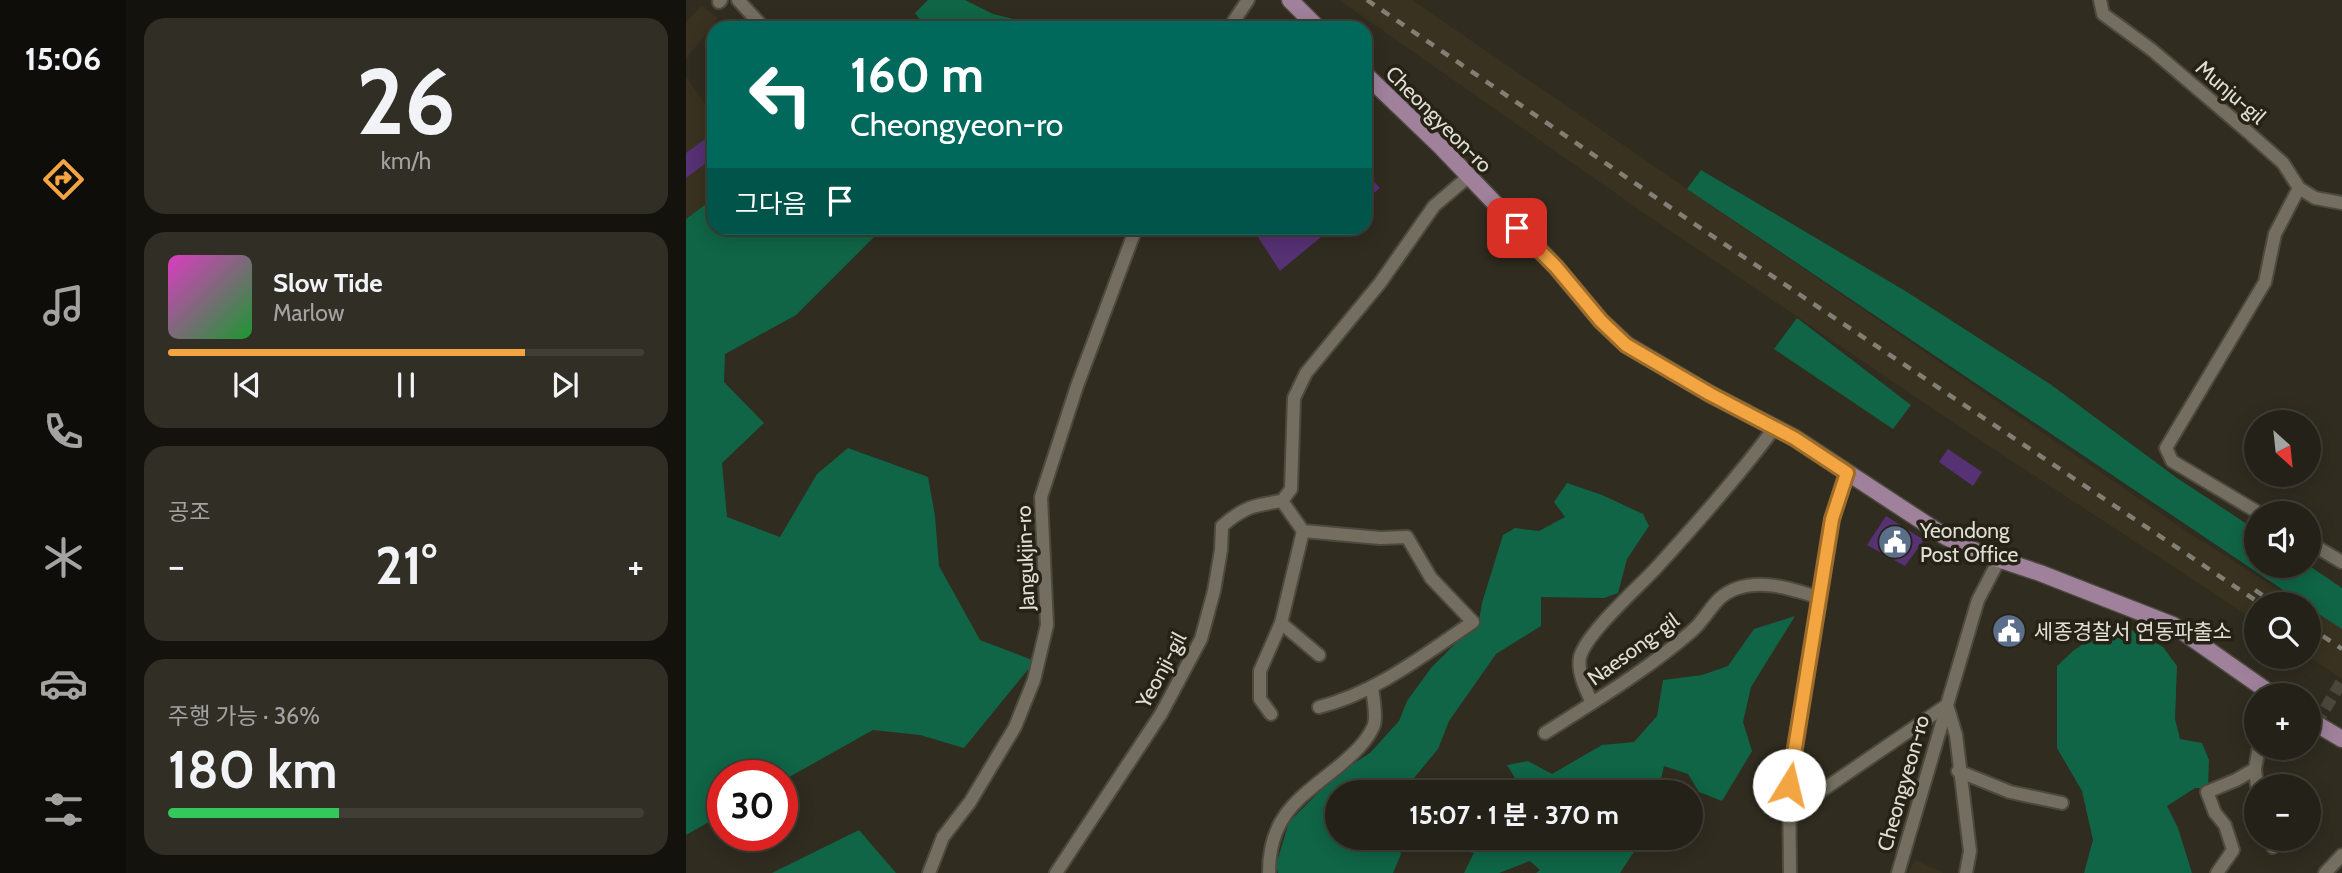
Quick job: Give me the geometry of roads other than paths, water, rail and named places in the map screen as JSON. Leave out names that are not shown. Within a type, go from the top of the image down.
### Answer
[{"type":"main road","points":[[1290,0],[1311,21]]},
{"type":"main road","name":"Cheongyeon-ro","points":[[1372,81],[1440,146],[1556,267],[1601,321],[1626,345],[1710,394],[1775,427],[1946,537],[1999,560],[2040,573],[2173,625],[2256,683]]},
{"type":"main road","points":[[2321,727],[2342,739]]},
{"type":"street","points":[[738,0],[758,21]]},
{"type":"street","points":[[1234,21],[1248,0]]},
{"type":"street","name":"Munju-gil","points":[[2100,0],[2103,14],[2152,50],[2274,155],[2283,163],[2299,188]]},
{"type":"street","points":[[1271,714],[1260,699],[1260,671],[1281,623],[1303,531],[1282,501],[1291,489],[1294,398],[1306,373],[1380,283],[1434,206],[1468,177]]},
{"type":"street","points":[[2244,504],[2172,461],[2166,448],[2265,282],[2275,234],[2299,188],[2315,198],[2342,203]]},
{"type":"street","name":"Jangukjin-ro","points":[[929,873],[943,837],[970,802],[1015,727],[1034,680],[1047,625],[1041,497],[1077,386],[1133,235]]},
{"type":"street","points":[[1592,703],[1583,685],[1580,658],[1593,636],[1746,466],[1775,427]]},
{"type":"street","points":[[1790,873],[1789,785],[1832,519],[1847,473]]},
{"type":"street","name":"Yeonji-gil","points":[[1056,873],[1161,714],[1201,639],[1221,550],[1222,526],[1240,510],[1282,501]]},
{"type":"street","points":[[1303,531],[1380,538],[1407,537],[1431,578],[1473,622],[1372,687],[1345,701],[1319,707]]},
{"type":"street","points":[[2321,550],[2342,562]]},
{"type":"street","name":"Cheongyeon-ro","points":[[1898,873],[1979,600],[1999,560]]},
{"type":"street","name":"Naesong-gil","points":[[1545,733],[1592,703],[1694,629],[1719,596],[1741,587],[1779,586],[1818,597]]},
{"type":"street","points":[[1281,623],[1319,654]]},
{"type":"street","points":[[1269,873],[1269,849],[1282,817],[1311,788],[1358,750],[1375,723],[1372,687]]},
{"type":"street","name":"Cheongyeon-ro","points":[[1947,705],[1955,735],[1970,851],[1966,873]]},
{"type":"street","name":"Cheongyeon-ro","points":[[1788,813],[1947,705]]},
{"type":"street","points":[[2256,774],[2257,760]]},
{"type":"street","points":[[2217,873],[2233,850],[2225,825],[2216,813],[2207,792],[2255,769]]},
{"type":"street","points":[[1958,771],[2010,792],[2062,803]]},
{"type":"street","points":[[2325,873],[2342,855]]},
{"type":"tunnel","points":[[2321,716],[2342,681]]},
{"type":"railway","points":[[1367,0],[1696,225],[2244,593]]},
{"type":"railway","points":[[2321,635],[2342,649]]},
{"type":"place","name":"Yeondong Post Office","points":[[1895,542]]},
{"type":"place","name":"세종경찰서 연동파출소","points":[[2009,631]]}]
